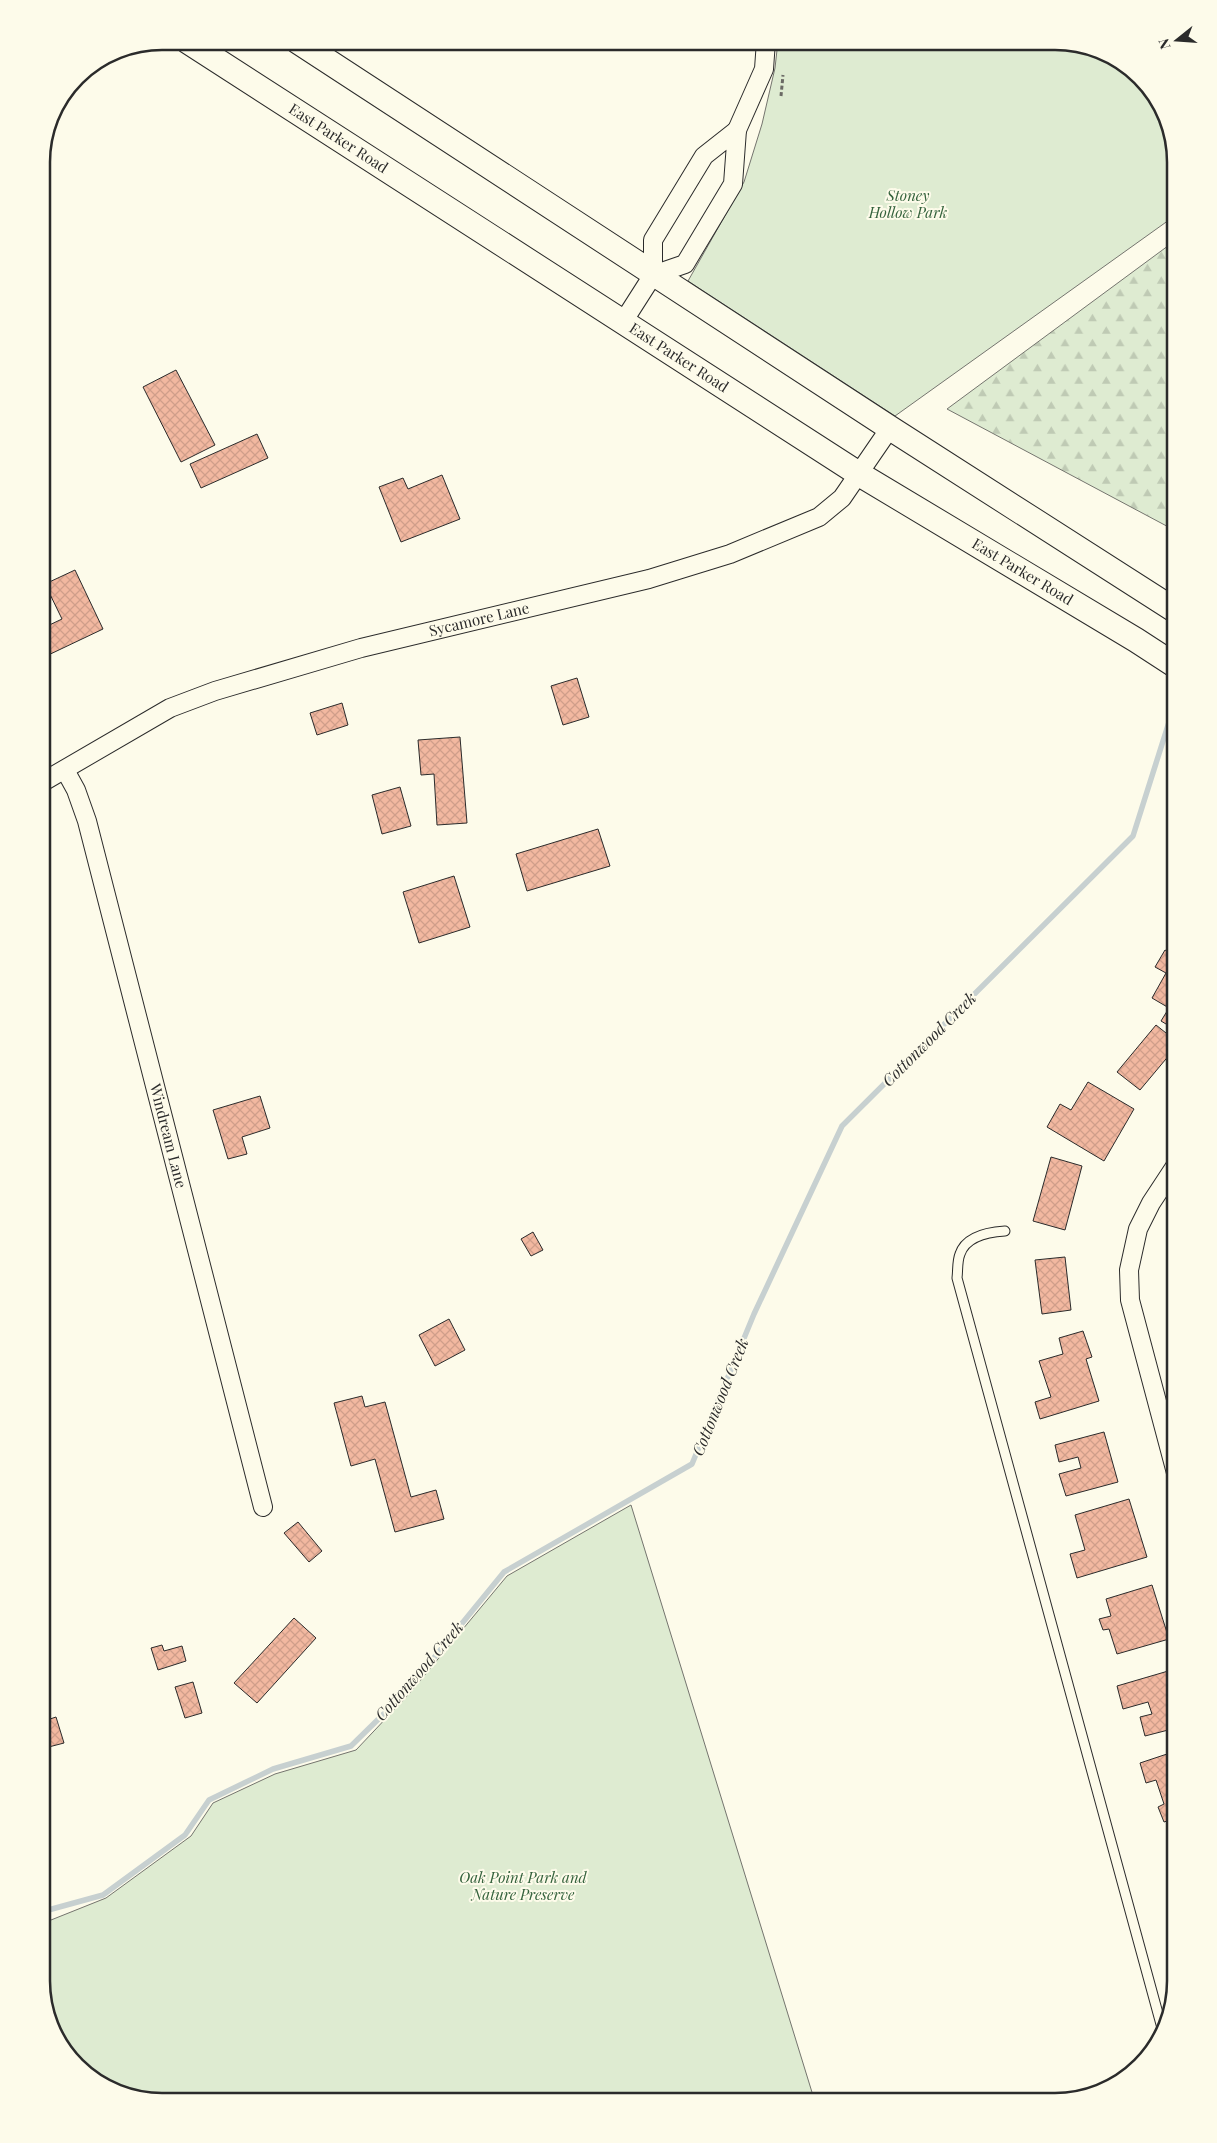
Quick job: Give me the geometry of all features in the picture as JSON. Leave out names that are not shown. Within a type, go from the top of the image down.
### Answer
[{"type":"main road","name":"East Parker Road","points":[[201,50],[859,474],[1167,660]]},
{"type":"main road","points":[[311,50],[1167,606]]},
{"type":"street","points":[[653,274],[685,264],[733,184],[737,130],[764,69],[765,50]]},
{"type":"street","points":[[623,322],[653,274],[654,240],[704,156],[737,130]]},
{"type":"street","name":"Sycamore Lane","points":[[50,778],[170,708],[215,691],[361,648],[649,579],[751,546],[819,517],[828,511],[842,498],[890,428]]},
{"type":"street","name":"Windream Lane","points":[[65,770],[76,790],[87,821],[263,1507]]},
{"type":"street","points":[[1167,1179],[1151,1203],[1138,1229],[1129,1270],[1130,1300],[1167,1439]]},
{"type":"lane","points":[[1005,1231],[985,1232],[970,1241],[960,1253],[957,1278],[1160,2019]]},
{"type":"green space","name":"Stoney Hollow Park","points":[[777,50],[1063,50],[1091,56],[1105,62],[1129,78],[1139,88],[1155,112],[1166,147],[1167,221],[895,416],[688,281],[744,182],[762,124],[775,68]]},
{"type":"green space","points":[[1167,247],[1167,526],[947,409]]},
{"type":"green space","name":"Oak Point Park and Nature Preserve","points":[[631,1505],[812,2093],[154,2093],[126,2087],[112,2081],[88,2065],[78,2055],[62,2031],[52,2003],[50,1989],[50,1920],[106,1898],[191,1836],[213,1803],[275,1774],[356,1750],[408,1695],[507,1576]]},
{"type":"building","points":[[176,370],[215,445],[181,462],[143,387]]},
{"type":"building","points":[[257,434],[268,458],[201,488],[190,464]]},
{"type":"building","points":[[442,475],[460,519],[401,542],[379,487],[403,478],[408,489]]},
{"type":"building","points":[[75,570],[103,629],[50,654],[50,625],[62,619],[50,594],[50,582]]},
{"type":"building","points":[[577,678],[589,717],[563,725],[551,686]]},
{"type":"building","points":[[342,703],[348,725],[317,735],[310,713]]},
{"type":"building","points":[[460,737],[467,823],[437,825],[434,774],[421,775],[418,740]]},
{"type":"building","points":[[400,787],[411,826],[382,834],[372,795]]},
{"type":"building","points":[[598,829],[610,866],[527,891],[516,854]]},
{"type":"building","points":[[454,876],[470,927],[419,943],[403,892]]},
{"type":"building","points":[[1165,950],[1167,951],[1167,1007],[1152,998],[1166,973],[1155,967]]},
{"type":"building","points":[[1167,1011],[1167,1025],[1161,1021]]},
{"type":"building","points":[[1156,1025],[1167,1034],[1167,1058],[1140,1090],[1117,1072]]},
{"type":"building","points":[[1088,1082],[1134,1109],[1104,1161],[1047,1127],[1060,1104],[1071,1110]]},
{"type":"building","points":[[260,1096],[270,1128],[242,1137],[247,1154],[228,1159],[213,1110]]},
{"type":"building","points":[[1051,1157],[1082,1166],[1065,1230],[1033,1221]]},
{"type":"building","points":[[533,1232],[543,1250],[531,1256],[521,1239]]},
{"type":"building","points":[[1065,1257],[1071,1310],[1042,1314],[1035,1260]]},
{"type":"building","points":[[449,1319],[465,1350],[435,1366],[419,1335]]},
{"type":"building","points":[[1083,1331],[1092,1357],[1086,1359],[1099,1401],[1040,1419],[1035,1402],[1051,1397],[1039,1361],[1063,1354],[1059,1338]]},
{"type":"building","points":[[362,1396],[365,1407],[385,1402],[411,1497],[436,1490],[444,1519],[395,1532],[375,1459],[351,1466],[334,1403]]},
{"type":"building","points":[[1104,1432],[1118,1482],[1066,1496],[1059,1474],[1081,1468],[1078,1457],[1059,1462],[1055,1445]]},
{"type":"building","points":[[1129,1499],[1147,1557],[1077,1578],[1070,1554],[1085,1550],[1075,1515]]},
{"type":"building","points":[[298,1522],[322,1551],[309,1562],[284,1533]]},
{"type":"building","points":[[1152,1585],[1167,1633],[1167,1640],[1117,1654],[1109,1629],[1103,1630],[1099,1619],[1111,1616],[1106,1599]]},
{"type":"building","points":[[294,1618],[316,1638],[257,1703],[234,1683]]},
{"type":"building","points":[[162,1645],[164,1651],[182,1646],[186,1661],[158,1670],[151,1648]]},
{"type":"building","points":[[1167,1671],[1167,1730],[1145,1736],[1140,1717],[1152,1714],[1148,1702],[1123,1709],[1117,1686]]},
{"type":"building","points":[[193,1682],[202,1713],[185,1718],[175,1687]]},
{"type":"building","points":[[56,1717],[64,1743],[50,1747],[50,1719]]},
{"type":"building","points":[[1167,1754],[1167,1821],[1164,1822],[1158,1807],[1164,1804],[1156,1780],[1146,1783],[1140,1763]]},
{"type":"waterway","name":"Cottonwood Creek","points":[[50,1910],[103,1895],[185,1835],[209,1800],[273,1769],[351,1746],[406,1692],[504,1572],[692,1464],[754,1314],[842,1126],[1133,836],[1167,728]]}]
